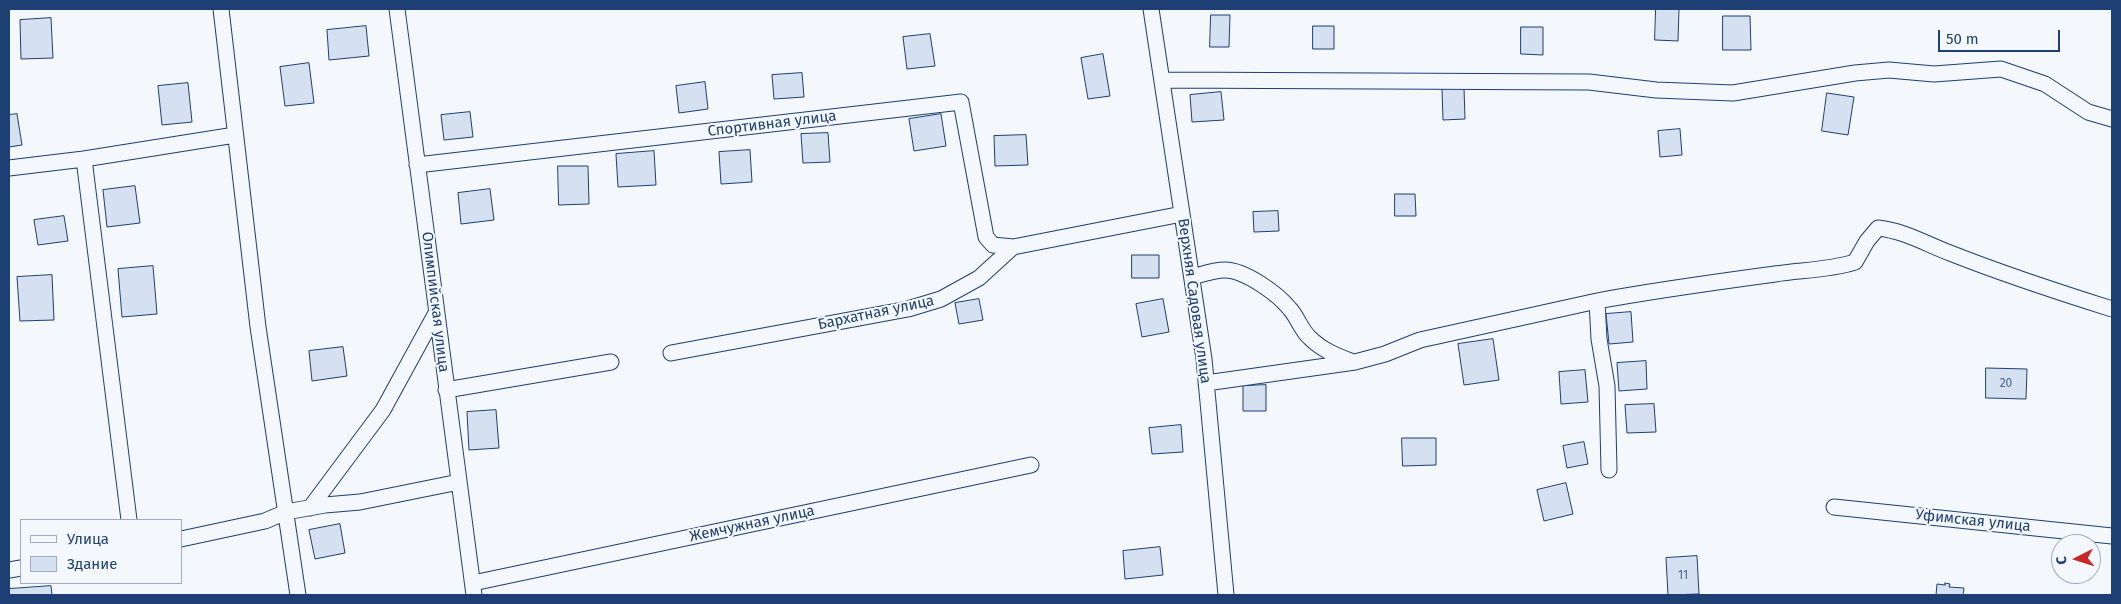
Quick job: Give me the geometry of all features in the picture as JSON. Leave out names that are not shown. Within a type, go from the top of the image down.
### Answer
[{"type":"street","points":[[221,9],[258,327],[298,595]]},
{"type":"street","name":"Олимпийская улица","points":[[397,9],[473,589]]},
{"type":"street","name":"Верхняя Садовая улица","points":[[1151,9],[1192,277],[1206,383],[1226,595]]},
{"type":"street","points":[[1162,80],[1580,82],[1656,90],[1733,93],[1881,70],[1934,74],[2001,69],[2045,84],[2088,112],[2112,119]]},
{"type":"street","name":"Спортивная улица","points":[[417,165],[961,102],[986,237],[993,245],[1013,247]]},
{"type":"street","points":[[9,168],[235,135]]},
{"type":"street","points":[[84,158],[129,519]]},
{"type":"street","points":[[1013,247],[1182,214]]},
{"type":"street","points":[[1206,383],[1355,362],[1385,354],[1420,340],[1597,301],[1718,282],[1841,267],[1855,262],[1878,228],[1892,230],[1917,238],[1948,253],[2112,309]]},
{"type":"street","name":"Бархатная улица","points":[[671,353],[908,309],[942,299],[979,278],[1013,247]]},
{"type":"street","points":[[1192,277],[1208,272],[1227,270],[1258,282],[1291,310],[1308,337],[1323,349],[1355,362]]},
{"type":"street","points":[[1597,301],[1599,339],[1607,386],[1609,470]]},
{"type":"street","points":[[310,508],[383,410],[436,313]]},
{"type":"street","points":[[446,390],[610,362]]},
{"type":"street","name":"Жемчужная улица","points":[[473,589],[1030,465]]},
{"type":"street","points":[[182,539],[265,522],[286,512],[360,502],[459,482]]},
{"type":"street","name":"Уфимская улица","points":[[1834,507],[2112,536]]},
{"type":"building","points":[[1656,9],[1679,9],[1678,41],[1655,40]]},
{"type":"building","points":[[1211,15],[1230,15],[1229,47],[1210,47]]},
{"type":"building","points":[[1723,16],[1750,16],[1751,50],[1723,50]]},
{"type":"building","points":[[51,18],[53,58],[21,59],[20,20]]},
{"type":"building","points":[[366,26],[369,56],[329,60],[327,30]]},
{"type":"building","points":[[1313,26],[1334,26],[1334,49],[1313,49]]},
{"type":"building","points":[[1521,27],[1543,27],[1543,55],[1521,54]]},
{"type":"building","points":[[930,34],[935,66],[907,69],[903,37]]},
{"type":"building","points":[[1103,54],[1110,96],[1088,99],[1081,58]]},
{"type":"building","points":[[309,63],[314,103],[285,106],[280,67]]},
{"type":"building","points":[[802,73],[804,97],[774,99],[772,75]]},
{"type":"building","points":[[705,82],[708,109],[679,113],[676,86]]},
{"type":"building","points":[[188,83],[192,122],[162,125],[158,86]]},
{"type":"building","points":[[1464,88],[1465,119],[1443,120],[1442,89]]},
{"type":"building","points":[[1221,92],[1224,120],[1192,122],[1190,95]]},
{"type":"building","points":[[1827,93],[1854,97],[1848,135],[1822,131]]},
{"type":"building","points":[[470,112],[473,137],[444,140],[441,115]]},
{"type":"building","points":[[17,114],[22,145],[9,147],[9,115]]},
{"type":"building","points":[[941,114],[946,146],[914,151],[909,119]]},
{"type":"building","points":[[1680,129],[1682,155],[1660,157],[1658,131]]},
{"type":"building","points":[[828,133],[830,162],[803,163],[801,134]]},
{"type":"building","points":[[1026,135],[1028,165],[995,166],[994,136]]},
{"type":"building","points":[[750,150],[752,182],[721,184],[719,152]]},
{"type":"building","points":[[654,151],[656,185],[618,187],[616,154]]},
{"type":"building","points":[[558,166],[588,166],[589,204],[559,205]]},
{"type":"building","points":[[135,186],[140,223],[107,227],[103,190]]},
{"type":"building","points":[[490,189],[494,220],[461,224],[458,193]]},
{"type":"building","points":[[1395,194],[1415,194],[1416,216],[1395,216]]},
{"type":"building","points":[[1278,211],[1279,231],[1254,232],[1253,212]]},
{"type":"building","points":[[64,216],[68,241],[38,245],[34,220]]},
{"type":"building","points":[[1132,255],[1159,255],[1159,278],[1132,278]]},
{"type":"building","points":[[153,266],[157,314],[122,317],[118,269]]},
{"type":"building","points":[[52,275],[54,320],[20,321],[17,277]]},
{"type":"building","points":[[979,299],[983,320],[959,324],[955,303]]},
{"type":"building","points":[[1163,299],[1169,332],[1142,337],[1136,304]]},
{"type":"building","points":[[1631,312],[1633,342],[1609,344],[1606,314]]},
{"type":"building","points":[[1493,339],[1499,380],[1464,385],[1458,344]]},
{"type":"building","points":[[343,347],[347,376],[312,381],[309,351]]},
{"type":"building","points":[[1646,361],[1647,389],[1619,391],[1617,363]]},
{"type":"building","points":[[1986,368],[2027,369],[2026,399],[1986,398]]},
{"type":"building","points":[[1585,370],[1588,402],[1561,404],[1559,372]]},
{"type":"building","points":[[1266,385],[1266,411],[1243,411],[1243,386]]},
{"type":"building","points":[[1654,404],[1656,432],[1627,433],[1625,405]]},
{"type":"building","points":[[496,410],[499,448],[469,450],[467,412]]},
{"type":"building","points":[[1181,425],[1183,452],[1152,454],[1149,428]]},
{"type":"building","points":[[1402,438],[1436,438],[1436,465],[1403,466]]},
{"type":"building","points":[[1584,442],[1588,464],[1567,468],[1563,446]]},
{"type":"building","points":[[1566,483],[1573,514],[1544,521],[1537,490]]},
{"type":"building","points":[[340,524],[345,553],[315,559],[309,530]]},
{"type":"building","points":[[1160,547],[1163,575],[1125,579],[1123,551]]},
{"type":"building","points":[[1697,556],[1699,594],[1668,595],[1666,558]]},
{"type":"building","points":[[1945,583],[1950,584],[1949,587],[1964,588],[1963,595],[1936,595],[1937,584],[1945,585]]},
{"type":"building","points":[[51,586],[52,595],[9,595],[9,589]]}]
